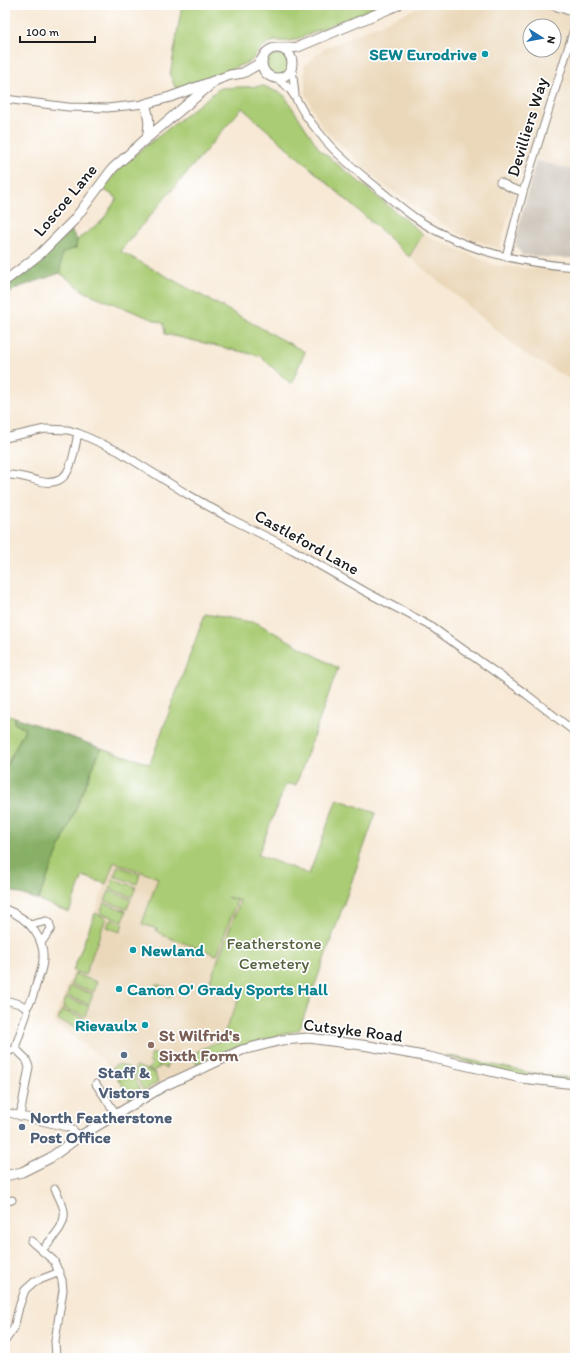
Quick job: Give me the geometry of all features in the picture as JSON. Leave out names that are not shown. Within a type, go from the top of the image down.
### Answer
[{"type":"main road","points":[[243,73],[257,65],[270,49],[291,48],[398,5]]},
{"type":"main road","points":[[147,138],[150,126],[149,116],[145,104],[170,97],[230,75],[243,73],[274,78],[285,77],[288,75],[302,49],[311,41]]},
{"type":"main road","points":[[279,48],[286,50],[290,54],[293,64]]},
{"type":"main road","points":[[263,58],[263,68],[266,74],[274,78]]},
{"type":"main road","name":"Loscoe Lane","points":[[5,281],[40,254],[74,220],[113,168],[216,81]]},
{"type":"main road","name":"Cutsyke Road","points":[[5,1176],[22,1172],[44,1162],[59,1153],[80,1136],[164,1086],[226,1056],[261,1044],[282,1040],[301,1037],[370,1046],[422,1055],[521,1078],[575,1084]]},
{"type":"street","points":[[554,6],[575,13]]},
{"type":"street","name":"Devilliers Way","points":[[506,257],[523,192],[575,26]]},
{"type":"street","points":[[293,64],[296,97]]},
{"type":"street","points":[[274,78],[284,82],[288,86],[296,97],[304,114],[348,164],[409,214],[443,234],[477,249],[506,257],[544,264],[575,267]]},
{"type":"street","points":[[5,99],[68,107],[107,108],[145,104]]},
{"type":"street","name":"Devilliers Way","points":[[500,182],[523,192]]},
{"type":"street","name":"Castleford Lane","points":[[5,438],[45,429],[68,430],[118,451],[229,518],[293,550],[429,626],[526,694],[575,732]]},
{"type":"street","points":[[5,475],[24,476],[49,483],[63,478],[70,469],[78,433]]},
{"type":"street","points":[[5,909],[21,916],[30,925],[41,943],[43,951],[43,966],[31,1001],[26,1008],[27,1013],[16,1049]]},
{"type":"street","points":[[30,925],[47,921],[49,922],[51,929],[41,943]]},
{"type":"street","points":[[5,1000],[20,1004],[26,1008]]},
{"type":"street","points":[[5,1051],[16,1049]]},
{"type":"street","points":[[16,1049],[26,1059],[28,1067],[20,1116]]},
{"type":"street","points":[[96,1084],[116,1114]]},
{"type":"street","points":[[5,1112],[70,1128],[80,1136]]},
{"type":"street","points":[[42,1250],[58,1232],[63,1221],[64,1207],[56,1192],[65,1191]]},
{"type":"street","points":[[31,1241],[54,1261],[60,1272],[62,1280],[63,1290],[55,1341],[56,1358]]},
{"type":"street","points":[[5,1341],[14,1328],[25,1290],[34,1282],[60,1272]]},
{"type":"shaded area","points":[[424,5],[575,5],[575,170],[526,156],[499,249],[457,233],[383,185],[323,129],[306,95],[304,66],[323,49]]},
{"type":"shaded area","points":[[536,160],[575,170],[575,258],[522,255],[515,243]]},
{"type":"shaded area","points":[[423,234],[494,265],[575,273],[575,382],[522,352],[409,257]]},
{"type":"shaded area","points":[[257,623],[338,668],[296,785],[286,784],[210,981],[242,992],[216,1054],[131,1100],[105,1061],[54,1022],[198,636]]},
{"type":"green space","points":[[182,5],[380,5],[295,40],[268,43],[261,48],[251,61],[181,89],[175,87],[170,75]]},
{"type":"green space","points":[[278,54],[286,57],[289,65],[286,73],[278,76],[270,73],[267,65],[270,57]]},
{"type":"green space","points":[[264,86],[284,95],[320,150],[423,234],[409,257],[383,232],[242,108],[120,251],[305,352],[291,384],[260,356],[165,334],[164,324],[85,292],[60,273],[62,253],[76,248],[77,240],[103,220],[117,198],[103,189],[122,165],[220,88]]},
{"type":"green space","points":[[71,230],[77,240],[76,248],[62,253],[60,273],[14,289],[10,294],[5,295],[5,285]]},
{"type":"green space","name":"Featherstone Cemetery","points":[[205,614],[257,623],[338,668],[296,785],[286,784],[258,855],[309,874],[337,799],[376,813],[299,1030],[216,1053],[215,1055],[197,1064],[195,1062],[196,1052],[221,1040],[242,992],[210,981],[240,901],[227,897],[237,901],[217,955],[162,935],[156,931],[157,929],[142,924],[158,878],[114,862],[106,884],[83,876],[69,912],[38,900],[101,748],[150,764]]},
{"type":"green space","points":[[5,714],[15,717],[14,723],[25,729],[5,769]]},
{"type":"green space","points":[[15,717],[101,748],[38,900],[5,889],[5,769],[25,729],[14,723]]},
{"type":"green space","points":[[118,866],[140,874],[137,884],[114,876]]},
{"type":"green space","points":[[113,879],[136,887],[132,897],[110,889]]},
{"type":"green space","points":[[109,891],[131,899],[127,909],[105,901]]},
{"type":"green space","points":[[104,903],[126,911],[123,921],[100,913]]},
{"type":"green space","points":[[95,913],[106,918],[85,975],[73,971]]},
{"type":"green space","points":[[111,919],[123,924],[120,932],[107,927]]},
{"type":"green space","points":[[75,974],[97,982],[94,992],[71,984]]},
{"type":"green space","points":[[156,984],[173,990],[170,997],[153,991]]},
{"type":"green space","points":[[70,986],[93,994],[89,1004],[67,996]]},
{"type":"green space","points":[[66,998],[89,1006],[85,1016],[63,1008]]},
{"type":"green space","points":[[62,1010],[84,1018],[80,1029],[58,1020]]},
{"type":"green space","points":[[152,1053],[169,1060],[166,1068],[158,1065],[160,1067],[153,1071],[147,1069],[153,1064],[149,1062]]},
{"type":"green space","points":[[445,1055],[546,1076],[575,1078],[575,1083],[520,1076]]},
{"type":"green space","points":[[118,1064],[132,1069],[132,1074],[140,1089],[139,1093],[130,1099],[113,1070],[113,1067]]},
{"type":"green space","points":[[136,1066],[155,1073],[158,1082],[144,1091],[134,1073]]},
{"type":"place","name":"SEW Eurodrive","points":[[485,54]]},
{"type":"place","name":"Newland","points":[[133,950]]},
{"type":"place","name":"Canon O' Grady Sports Hall","points":[[119,989]]},
{"type":"place","name":"Rievaulx","points":[[145,1025]]},
{"type":"place","name":"St Wilfrid's Sixth Form","points":[[151,1045]]},
{"type":"place","name":"Staff & Vistors","points":[[124,1055]]},
{"type":"place","name":"North Featherstone Post Office","points":[[22,1127]]}]
